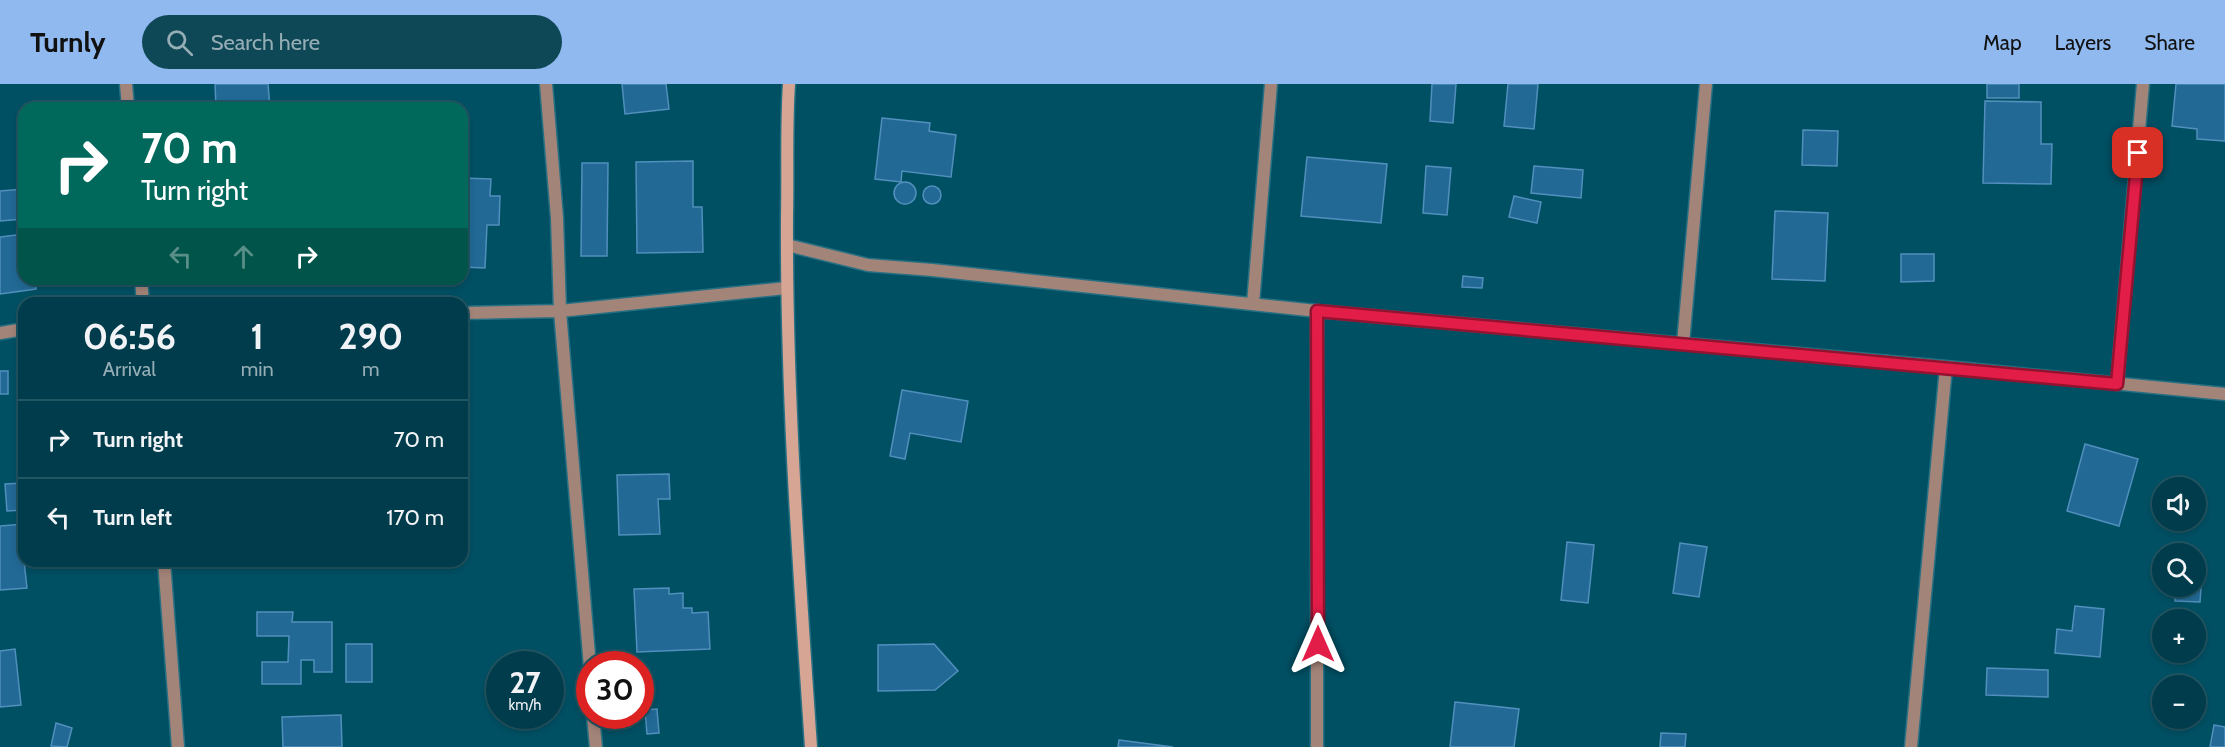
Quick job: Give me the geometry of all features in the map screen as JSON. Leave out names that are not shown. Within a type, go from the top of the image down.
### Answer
[{"type":"street","points":[[126,84],[128,102]]},
{"type":"street","points":[[546,84],[557,218],[560,311],[589,651]]},
{"type":"street","points":[[789,84],[787,288],[794,491],[811,747]]},
{"type":"street","points":[[1253,304],[1271,84]]},
{"type":"street","points":[[1683,344],[1706,84]]},
{"type":"street","points":[[2117,384],[2144,84]]},
{"type":"street","points":[[787,245],[868,265],[1317,311],[2225,394]]},
{"type":"street","points":[[468,313],[560,311],[787,288]]},
{"type":"street","points":[[1317,311],[1317,747]]},
{"type":"street","points":[[0,333],[18,330]]},
{"type":"street","points":[[1911,747],[1946,367]]},
{"type":"street","points":[[164,567],[178,747]]},
{"type":"street","points":[[595,729],[596,747]]},
{"type":"building","points":[[215,84],[268,84],[270,102],[216,102]]},
{"type":"building","points":[[622,84],[666,84],[669,109],[625,114]]},
{"type":"building","points":[[1432,84],[1456,84],[1453,123],[1430,121]]},
{"type":"building","points":[[1508,84],[1538,84],[1534,129],[1504,126]]},
{"type":"building","points":[[1987,84],[2019,84],[2019,98],[1987,98]]},
{"type":"building","points":[[2176,84],[2225,84],[2225,141],[2197,139],[2197,129],[2172,126]]},
{"type":"building","points":[[1985,101],[2041,102],[2041,144],[2052,144],[2051,184],[1983,183]]},
{"type":"building","points":[[882,118],[930,123],[929,131],[956,135],[951,177],[902,171],[901,182],[875,179]]},
{"type":"building","points":[[1803,130],[1838,131],[1837,166],[1802,165]]},
{"type":"building","points":[[1307,157],[1387,164],[1381,223],[1301,216]]},
{"type":"building","points":[[693,161],[693,207],[702,207],[703,252],[637,253],[636,162]]},
{"type":"building","points":[[582,163],[608,163],[607,256],[581,256]]},
{"type":"building","points":[[1426,166],[1451,168],[1447,215],[1423,213]]},
{"type":"building","points":[[1534,166],[1583,170],[1581,198],[1531,193]]},
{"type":"building","points":[[468,178],[491,179],[490,196],[500,196],[499,225],[487,225],[485,268],[468,267]]},
{"type":"building","points":[[905,182],[915,189],[916,193],[909,203],[905,204],[895,197],[894,193],[901,183]]},
{"type":"building","points":[[932,186],[938,189],[941,195],[938,201],[932,204],[926,201],[923,195],[926,189]]},
{"type":"building","points":[[18,190],[18,220],[0,221],[0,191]]},
{"type":"building","points":[[1514,196],[1541,202],[1537,223],[1509,217]]},
{"type":"building","points":[[1775,211],[1828,213],[1825,281],[1772,279]]},
{"type":"building","points":[[18,235],[18,285],[36,285],[36,289],[0,294],[0,237]]},
{"type":"building","points":[[1901,254],[1934,254],[1934,281],[1901,282]]},
{"type":"building","points":[[1463,276],[1483,278],[1482,288],[1462,287]]},
{"type":"building","points":[[0,371],[8,371],[8,394],[0,394]]},
{"type":"building","points":[[902,390],[968,401],[961,442],[910,433],[905,459],[890,456]]},
{"type":"building","points":[[2085,444],[2138,459],[2119,526],[2067,511]]},
{"type":"building","points":[[669,474],[670,499],[658,499],[660,534],[619,535],[617,475]]},
{"type":"building","points":[[18,483],[18,510],[7,511],[5,484]]},
{"type":"building","points":[[18,524],[18,567],[25,567],[27,588],[0,590],[0,526]]},
{"type":"building","points":[[1567,542],[1594,545],[1588,603],[1561,600]]},
{"type":"building","points":[[1680,543],[1707,547],[1699,597],[1673,593]]},
{"type":"building","points":[[669,588],[669,594],[683,593],[683,608],[692,608],[692,613],[708,612],[710,649],[637,651],[634,589]]},
{"type":"building","points":[[2175,597],[2200,597],[2200,602],[2175,601]]},
{"type":"building","points":[[2075,606],[2104,609],[2100,657],[2055,653],[2057,629],[2072,631]]},
{"type":"building","points":[[257,612],[293,612],[292,622],[332,622],[332,672],[314,672],[314,660],[301,660],[301,684],[262,684],[262,662],[288,662],[289,636],[257,636]]},
{"type":"building","points":[[346,644],[372,644],[372,682],[346,682]]},
{"type":"building","points":[[934,644],[958,671],[935,690],[878,691],[878,645]]},
{"type":"building","points":[[15,649],[21,705],[0,707],[0,651]]},
{"type":"building","points":[[1987,668],[2048,670],[2048,697],[1986,695]]},
{"type":"building","points":[[1455,702],[1519,709],[1514,747],[1450,747]]},
{"type":"building","points":[[654,709],[657,709],[659,733],[647,734],[647,729],[654,729]]},
{"type":"building","points":[[341,715],[342,747],[283,747],[282,717]]},
{"type":"building","points":[[56,723],[72,728],[67,747],[51,746]]},
{"type":"building","points":[[2214,725],[2225,727],[2225,747],[2210,747]]},
{"type":"building","points":[[1661,733],[1686,734],[1685,747],[1660,747]]},
{"type":"building","points":[[1119,740],[1173,747],[1118,747]]},
{"type":"route","points":[[1318,644],[1317,311],[2117,384],[2138,153]]}]
